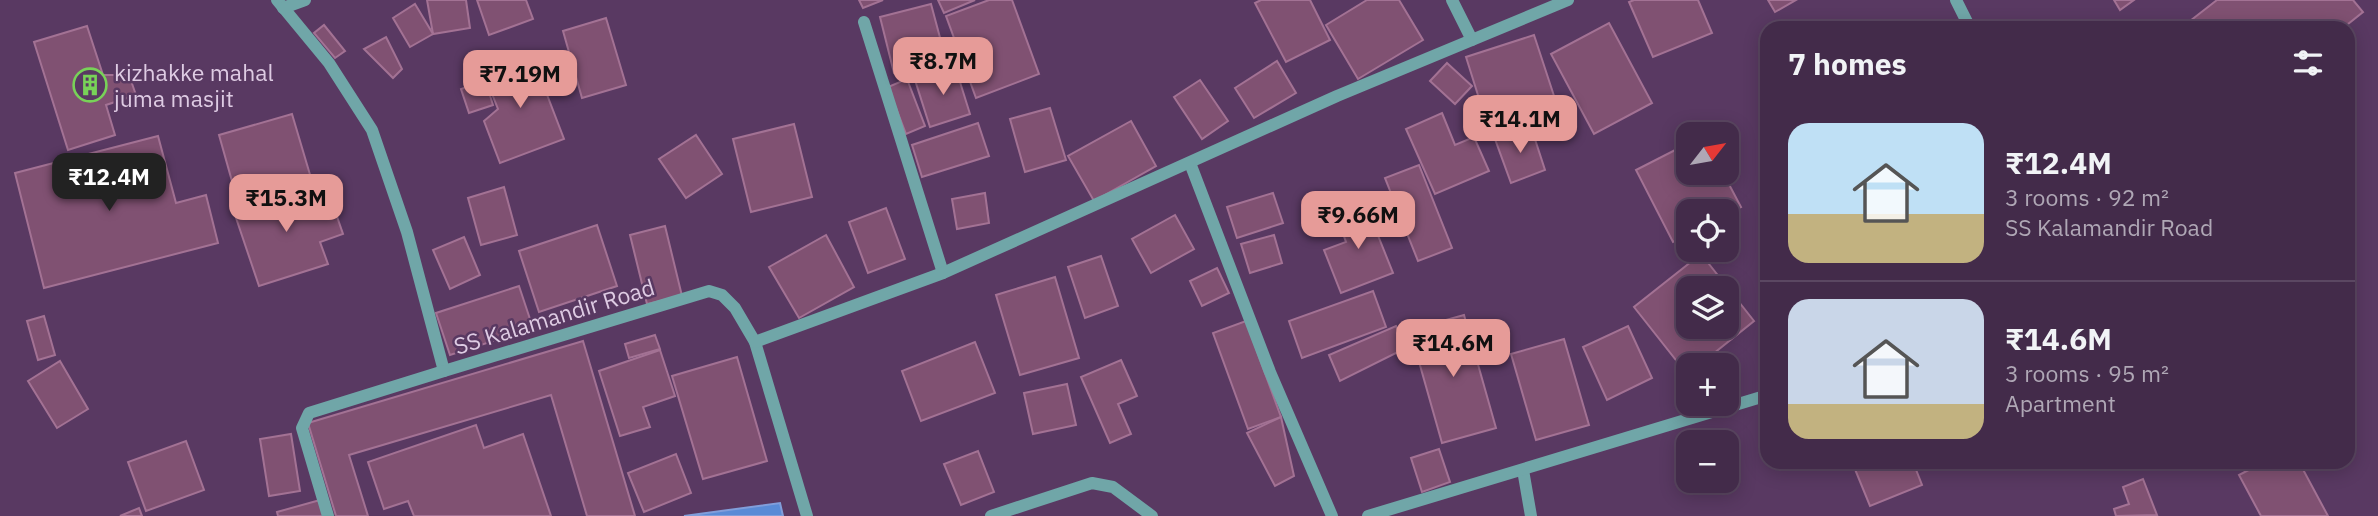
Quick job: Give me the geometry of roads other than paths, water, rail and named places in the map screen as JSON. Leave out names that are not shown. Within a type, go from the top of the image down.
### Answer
[{"type":"street","points":[[280,4],[305,0]]},
{"type":"street","points":[[1452,0],[1472,40]]},
{"type":"street","points":[[755,342],[943,273],[1337,96],[1568,0]]},
{"type":"street","points":[[1956,0],[1966,21]]},
{"type":"street","name":"SS Kalamandir Road","points":[[280,4],[329,62],[372,130],[407,232],[444,372],[709,292],[722,295],[735,308],[755,342],[807,516]]},
{"type":"street","points":[[864,22],[943,273]]},
{"type":"street","points":[[1190,163],[1270,372],[1332,516]]},
{"type":"street","points":[[328,516],[302,428],[303,419],[309,413],[444,372]]},
{"type":"street","points":[[1368,516],[1760,397]]},
{"type":"street","points":[[1523,470],[1531,516]]},
{"type":"street","points":[[991,516],[1092,483],[1113,487],[1153,516]]},
{"type":"water","points":[[780,503],[783,516],[684,516]]},
{"type":"place","name":"kizhakke mahal juma masjit","points":[[90,85]]}]
